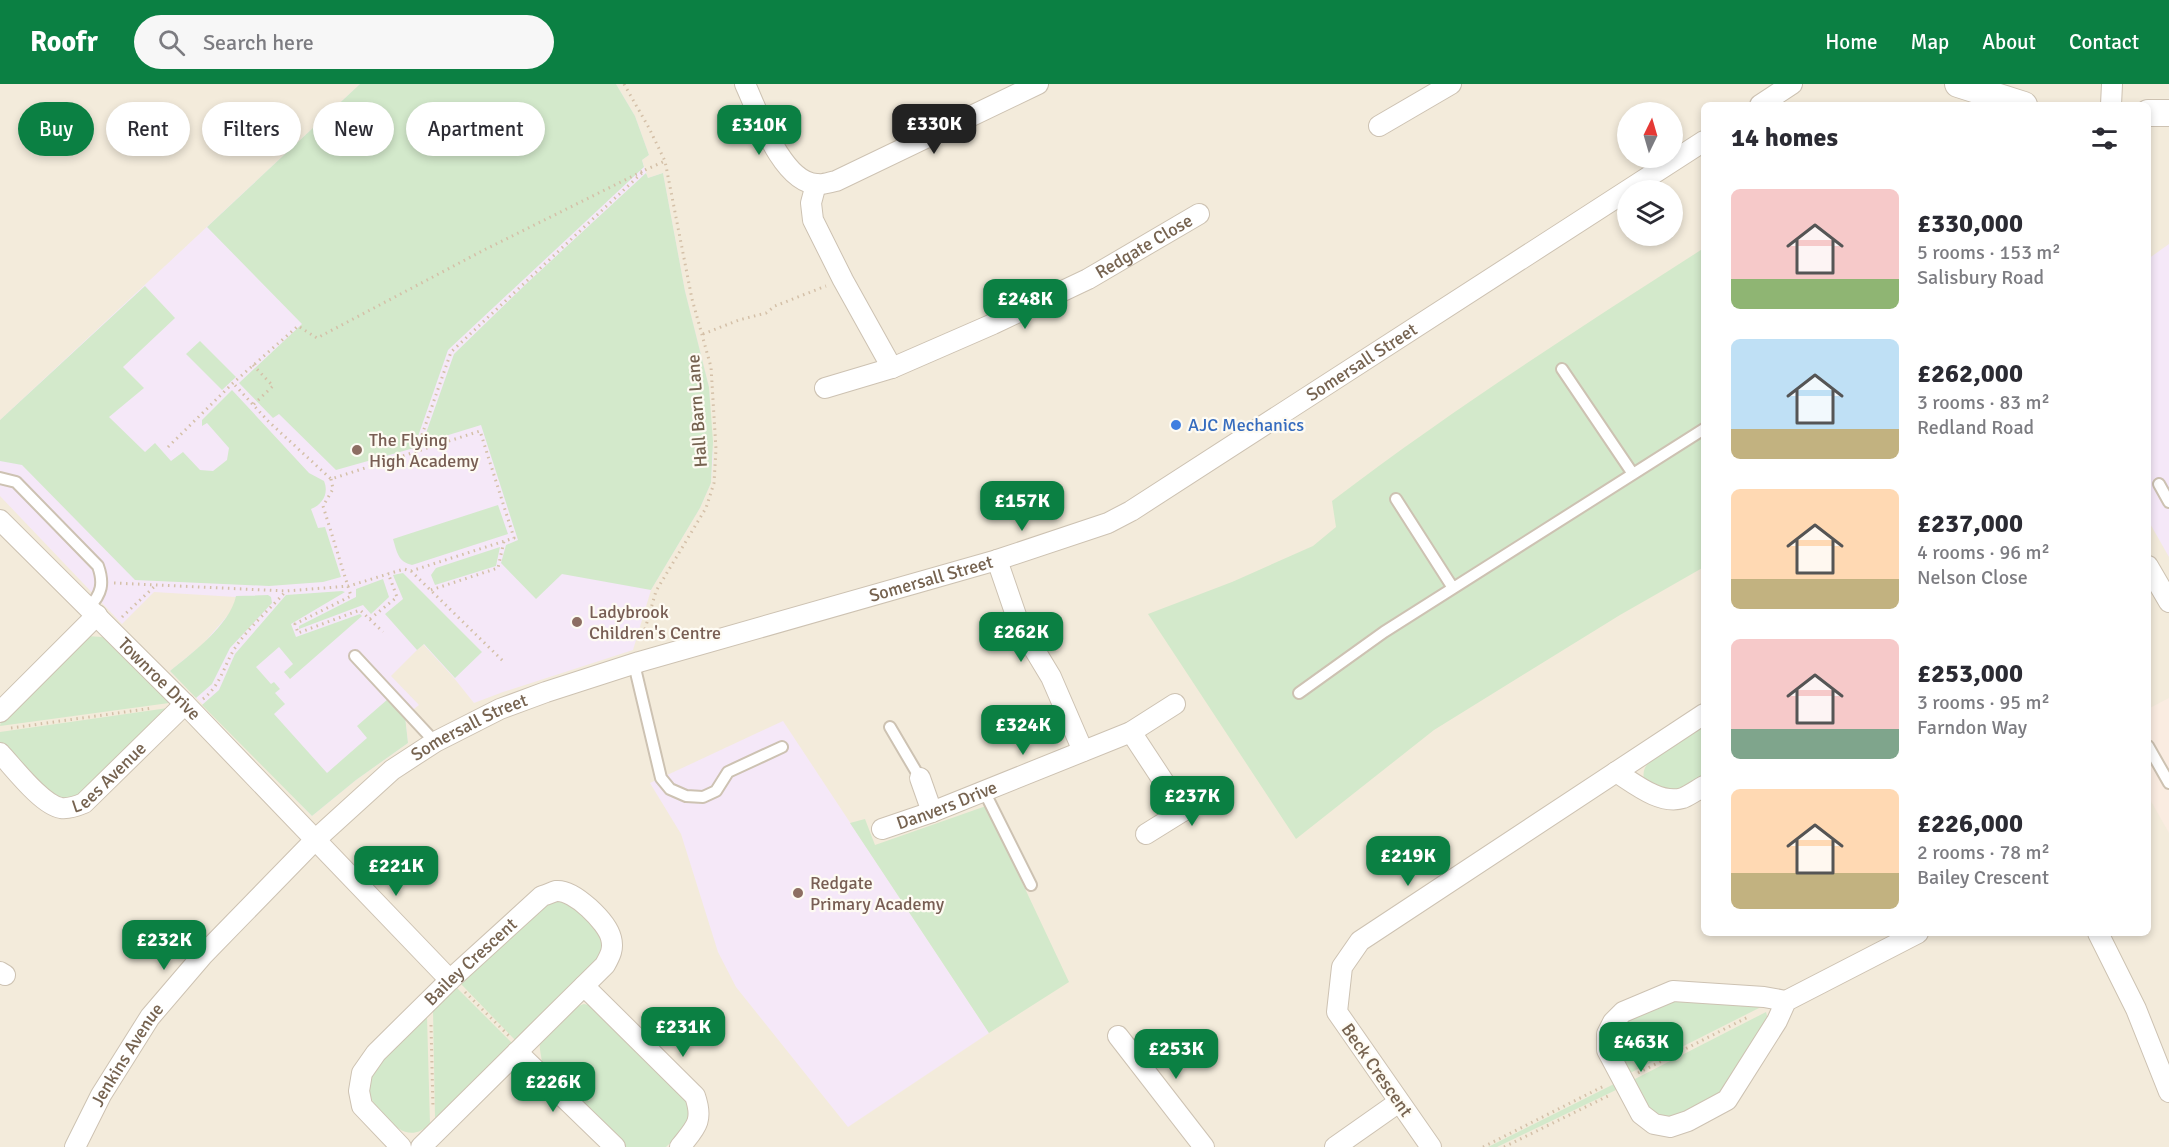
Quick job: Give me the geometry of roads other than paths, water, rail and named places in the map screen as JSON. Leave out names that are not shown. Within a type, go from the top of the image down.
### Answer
[{"type":"street","points":[[745,84],[781,158],[798,178],[816,184],[836,181],[1038,84]]},
{"type":"street","points":[[1379,126],[1451,84]]},
{"type":"street","points":[[1765,102],[1792,84]]},
{"type":"street","points":[[1958,84],[2015,102]]},
{"type":"street","points":[[2111,102],[2112,84]]},
{"type":"street","points":[[2151,113],[2169,113]]},
{"type":"street","name":"Somersall Street","points":[[315,840],[392,770],[435,742],[500,709],[637,663],[997,560],[1108,523],[1131,511],[1701,143]]},
{"type":"street","points":[[816,184],[811,203],[813,220],[892,368]]},
{"type":"street","name":"Redgate Close","points":[[825,388],[892,368],[993,324],[1088,279],[1199,214]]},
{"type":"street","name":"Townroe Drive","points":[[0,520],[188,707],[451,979]]},
{"type":"street","points":[[997,560],[1019,624],[1051,677],[1083,752]]},
{"type":"street","points":[[2151,571],[2168,599]]},
{"type":"street","points":[[0,712],[99,617]]},
{"type":"street","name":"Danvers Drive","points":[[882,829],[932,813],[1131,732],[1175,704]]},
{"type":"street","name":"Lees Avenue","points":[[0,753],[47,802],[59,808],[72,808],[84,803],[188,707]]},
{"type":"street","name":"Beck Crescent","points":[[1431,1147],[1337,1012],[1342,967],[1360,941],[1701,716]]},
{"type":"street","points":[[1131,732],[1183,811]]},
{"type":"street","points":[[1616,772],[1665,800],[1686,797],[1701,788]]},
{"type":"street","points":[[920,778],[932,813]]},
{"type":"street","points":[[1146,834],[1183,811],[1221,792]]},
{"type":"street","name":"Jenkins Avenue","points":[[75,1147],[101,1095],[150,1017],[203,955],[315,840]]},
{"type":"street","name":"Bailey Crescent","points":[[401,1147],[362,1106],[359,1091],[362,1073],[376,1053],[451,979],[542,896],[557,891],[576,896],[607,927],[612,940],[611,954],[605,965],[428,1141]]},
{"type":"street","points":[[1786,1001],[1777,1022],[1727,1100],[1688,1121],[1670,1127],[1654,1124],[1641,1114],[1607,1050],[1607,1034],[1613,1022],[1623,1012],[1672,990],[1764,997],[1786,1001],[1912,936]]},
{"type":"street","points":[[2100,936],[2136,1009],[2169,1092]]},
{"type":"street","points":[[584,986],[695,1096],[699,1109],[699,1123],[681,1147]]},
{"type":"street","points":[[1118,1036],[1204,1147]]},
{"type":"street","points":[[519,1050],[615,1147]]},
{"type":"street","points":[[1335,1147],[1399,1102]]},
{"type":"lane","points":[[1562,369],[1634,474]]},
{"type":"lane","points":[[1299,693],[1384,632],[1701,431]]},
{"type":"lane","points":[[0,478],[16,482],[98,566],[103,583],[98,598],[99,617]]},
{"type":"lane","points":[[2159,484],[2169,502]]},
{"type":"lane","points":[[1396,499],[1453,588]]},
{"type":"lane","points":[[355,656],[435,742]]},
{"type":"lane","points":[[637,663],[661,778],[670,789],[686,796],[703,797],[716,791],[728,772],[782,747]]},
{"type":"lane","points":[[890,727],[920,778]]},
{"type":"lane","points":[[2151,751],[2169,783]]},
{"type":"lane","points":[[984,792],[1031,885]]},
{"type":"place","name":"AJC Mechanics","points":[[1176,425]]},
{"type":"place","name":"The Flying High Academy","points":[[357,450]]},
{"type":"place","name":"Ladybrook Children's Centre","points":[[577,622]]},
{"type":"place","name":"Redgate Primary Academy","points":[[798,893]]}]
